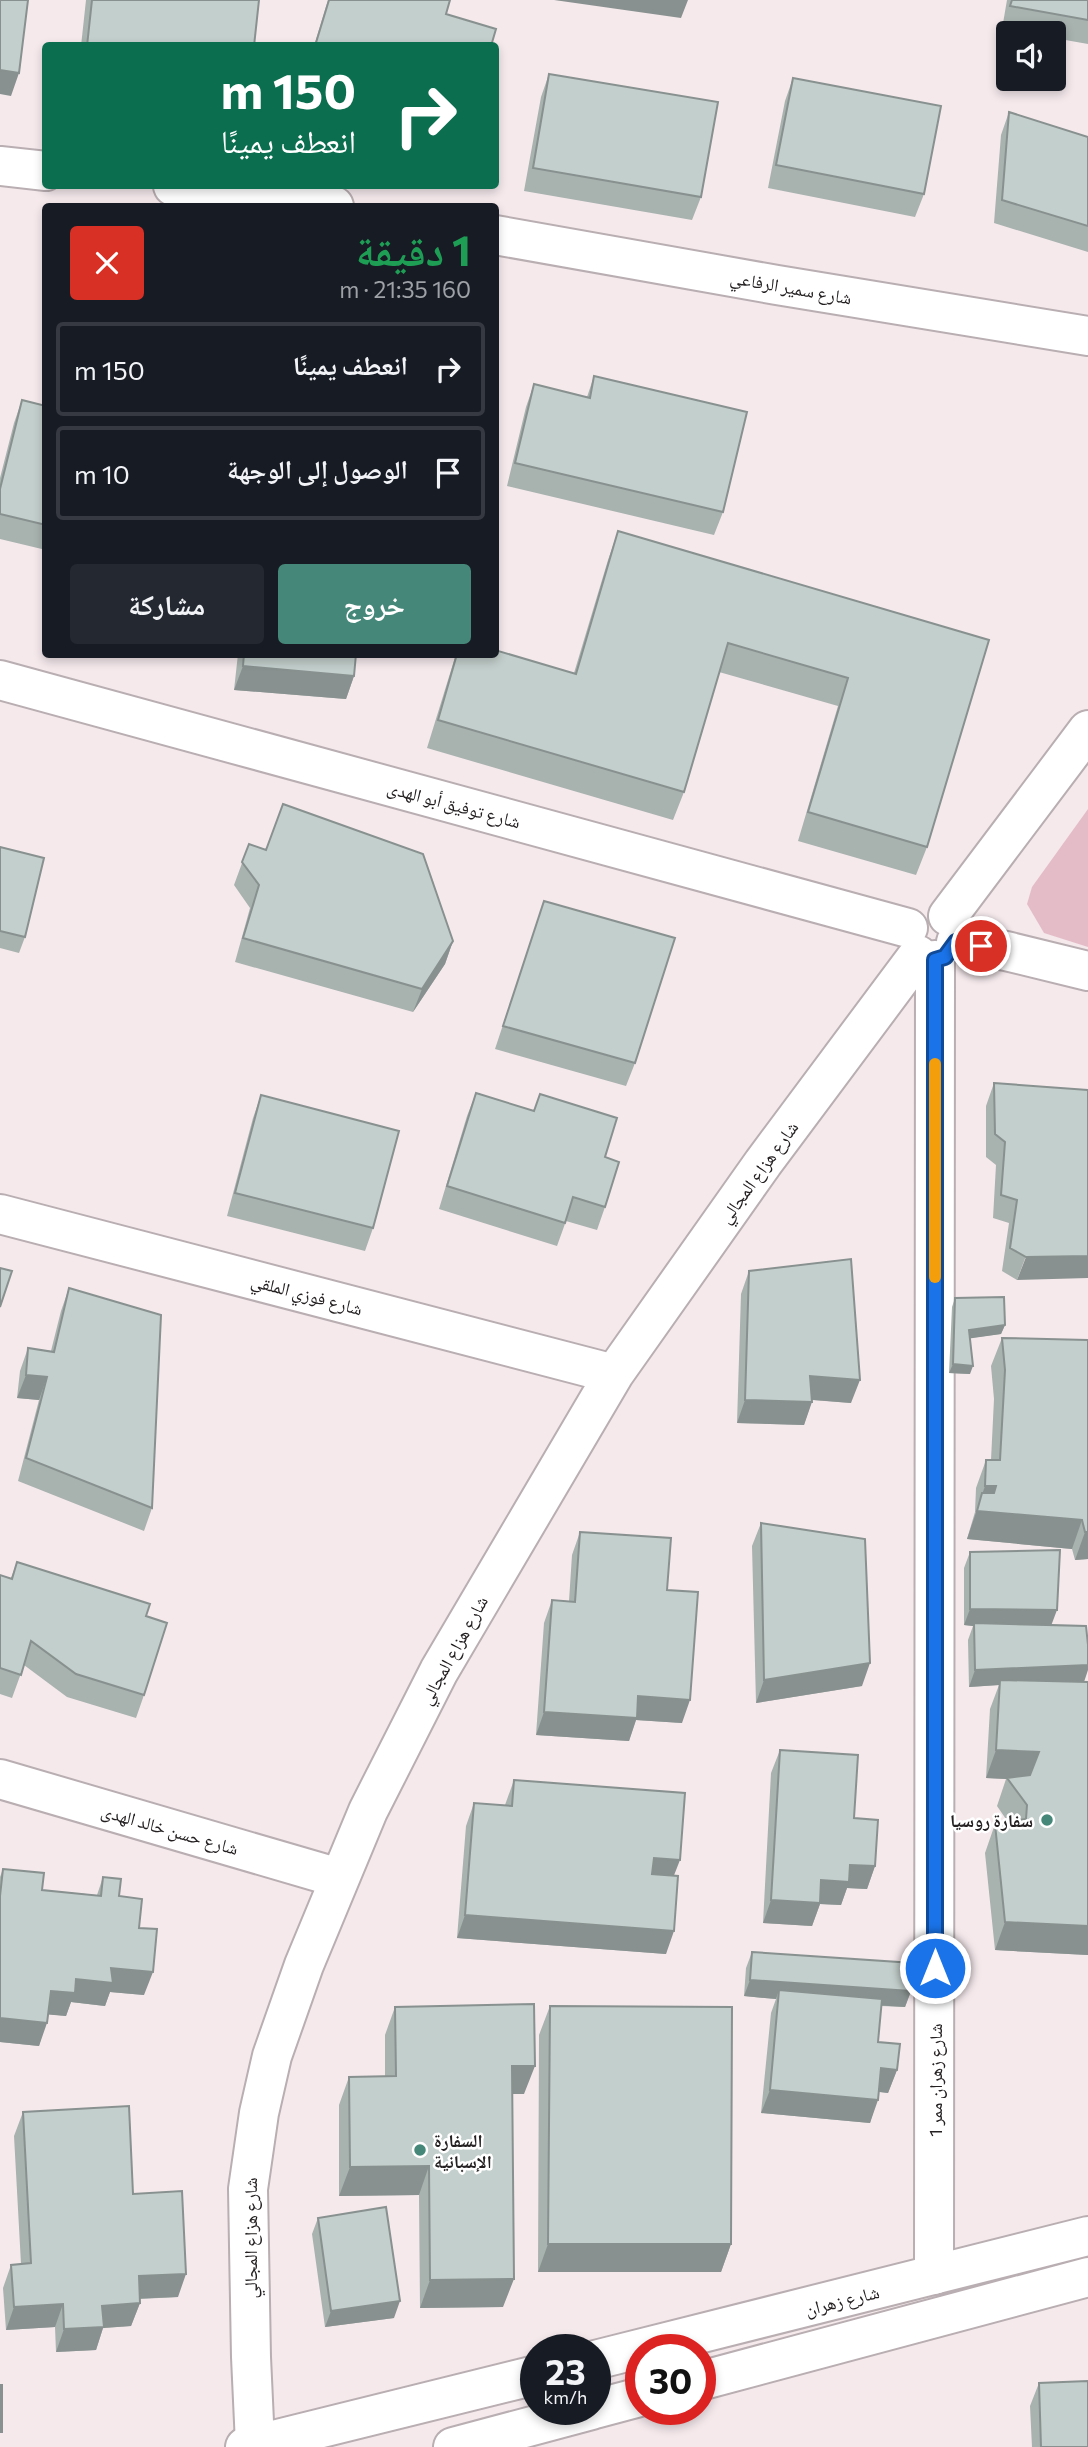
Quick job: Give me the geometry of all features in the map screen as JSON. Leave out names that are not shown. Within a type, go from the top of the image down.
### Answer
[{"type":"street","points":[[0,166],[42,171]]},
{"type":"street","points":[[200,189],[316,203]]},
{"type":"street","name":"شارع سمير الرفاعي","points":[[499,236],[1088,336]]},
{"type":"street","name":"شارع توفيق أبو الهدى","points":[[0,680],[933,940],[1006,951],[1088,971]]},
{"type":"street","name":"شارع هزاع المجالي","points":[[250,2446],[248,2189],[259,2113],[272,2056],[304,1965],[368,1811],[439,1671],[614,1374],[763,1163],[1088,730]]},
{"type":"street","name":"شارع زهران ممر 1","points":[[933,940],[934,2275]]},
{"type":"street","name":"شارع فوزي الملقي","points":[[0,1214],[614,1374]]},
{"type":"street","name":"شارع حسن خالد الهدى","points":[[0,1779],[339,1878]]},
{"type":"street","name":"شارع زهران","points":[[611,2356],[1088,2236]]},
{"type":"street","points":[[716,2377],[1088,2277]]},
{"type":"street","points":[[250,2446],[310,2439],[520,2380]]},
{"type":"street","points":[[453,2447],[534,2425]]},
{"type":"shaded area","points":[[1088,809],[1088,947],[1044,933],[1027,904],[1032,887]]},
{"type":"building","points":[[0,0],[28,0],[19,73],[0,70]]},
{"type":"building","points":[[92,0],[259,0],[254,42],[87,42]]},
{"type":"building","points":[[329,0],[450,0],[446,14],[496,29],[492,42],[316,42]]},
{"type":"building","points":[[1012,0],[1088,0],[1088,20],[1010,6]]},
{"type":"building","points":[[549,74],[718,102],[701,197],[533,168]]},
{"type":"building","points":[[793,78],[941,106],[924,194],[776,165]]},
{"type":"building","points":[[1009,112],[1088,137],[1088,226],[1002,200]]},
{"type":"building","points":[[594,376],[747,412],[723,512],[515,463],[534,384],[590,398]]},
{"type":"building","points":[[22,400],[42,405],[42,524],[0,514],[0,489]]},
{"type":"building","points":[[618,531],[989,640],[927,847],[808,812],[848,678],[728,643],[684,792],[438,720],[456,658],[499,658],[499,651],[576,674]]},
{"type":"building","points":[[244,658],[356,658],[354,676],[243,666]]},
{"type":"building","points":[[283,804],[423,854],[453,941],[422,989],[243,938],[259,885],[242,862],[249,844],[266,850]]},
{"type":"building","points":[[0,847],[44,858],[25,937],[0,931]]},
{"type":"building","points":[[544,901],[675,938],[635,1063],[503,1026]]},
{"type":"building","points":[[994,1083],[1088,1090],[1088,1256],[1026,1257],[1010,1248],[1017,1200],[1001,1195],[1005,1142],[995,1134]]},
{"type":"building","points":[[476,1093],[534,1111],[540,1094],[617,1118],[605,1157],[619,1162],[605,1207],[573,1197],[565,1223],[447,1186]]},
{"type":"building","points":[[261,1095],[399,1131],[373,1228],[235,1193]]},
{"type":"building","points":[[851,1259],[860,1380],[810,1376],[812,1402],[745,1400],[749,1271]]},
{"type":"building","points":[[0,1268],[12,1271],[0,1307]]},
{"type":"building","points":[[69,1288],[161,1315],[152,1508],[26,1458],[47,1377],[26,1375],[28,1348],[54,1352]]},
{"type":"building","points":[[1004,1297],[1005,1325],[969,1330],[973,1366],[953,1364],[955,1298]]},
{"type":"building","points":[[1002,1338],[1088,1340],[1088,1532],[1085,1532],[1082,1520],[977,1511],[982,1493],[994,1493],[996,1486],[985,1486],[986,1460],[1000,1460],[1005,1370]]},
{"type":"building","points":[[761,1523],[865,1539],[870,1663],[764,1680]]},
{"type":"building","points":[[580,1532],[671,1538],[667,1590],[698,1592],[690,1700],[638,1696],[637,1718],[544,1712],[552,1600],[575,1602]]},
{"type":"building","points":[[1060,1550],[1057,1610],[970,1609],[970,1552]]},
{"type":"building","points":[[17,1562],[150,1604],[146,1616],[167,1623],[144,1695],[76,1674],[31,1641],[21,1675],[0,1668],[0,1575],[12,1579]]},
{"type":"building","points":[[974,1623],[1086,1626],[1088,1665],[975,1670]]},
{"type":"building","name":"سفارة روسيا","points":[[1000,1680],[1088,1682],[1088,1926],[1005,1922],[995,1824],[1026,1819],[1027,1805],[1007,1778],[1030,1775],[1039,1752],[996,1750]]},
{"type":"building","points":[[780,1750],[858,1755],[854,1818],[878,1820],[875,1866],[850,1865],[849,1882],[821,1880],[820,1903],[771,1900]]},
{"type":"building","points":[[514,1780],[685,1793],[680,1860],[654,1858],[652,1874],[678,1876],[674,1931],[465,1915],[474,1803],[512,1806]]},
{"type":"building","points":[[3,1869],[44,1873],[42,1890],[101,1896],[103,1877],[121,1879],[119,1896],[142,1899],[139,1928],[157,1929],[153,1972],[111,1968],[113,1983],[76,1979],[75,1993],[51,1991],[47,2023],[0,2018],[0,1896]]},
{"type":"building","points":[[752,1952],[913,1963],[911,1991],[750,1980]]},
{"type":"building","points":[[779,1990],[882,1999],[878,2042],[900,2044],[897,2070],[881,2068],[878,2100],[770,2090]]},
{"type":"building","name":"السفارة الإسبانية","points":[[534,2004],[535,2066],[512,2066],[514,2279],[430,2280],[429,2166],[350,2167],[349,2077],[396,2076],[395,2007]]},
{"type":"building","points":[[550,2006],[732,2007],[731,2244],[548,2244]]},
{"type":"building","points":[[129,2106],[133,2194],[182,2191],[186,2274],[139,2276],[140,2303],[102,2306],[104,2327],[64,2329],[63,2304],[14,2307],[11,2265],[31,2263],[23,2112]]},
{"type":"building","points":[[386,2207],[400,2301],[331,2311],[318,2218]]},
{"type":"building","points":[[1088,2381],[1088,2447],[1041,2447],[1039,2383]]},
{"type":"building","points":[[2,2385],[2,2432],[0,2432]]},
{"type":"slow traffic","points":[[935,1064],[935,1277]]},
{"type":"place","name":"سفارة روسيا","points":[[1047,1820]]},
{"type":"place","name":"السفارة الإسبانية","points":[[420,2150]]},
{"type":"route","points":[[935,1968],[935,960],[945,957],[956,942],[981,946]]}]
